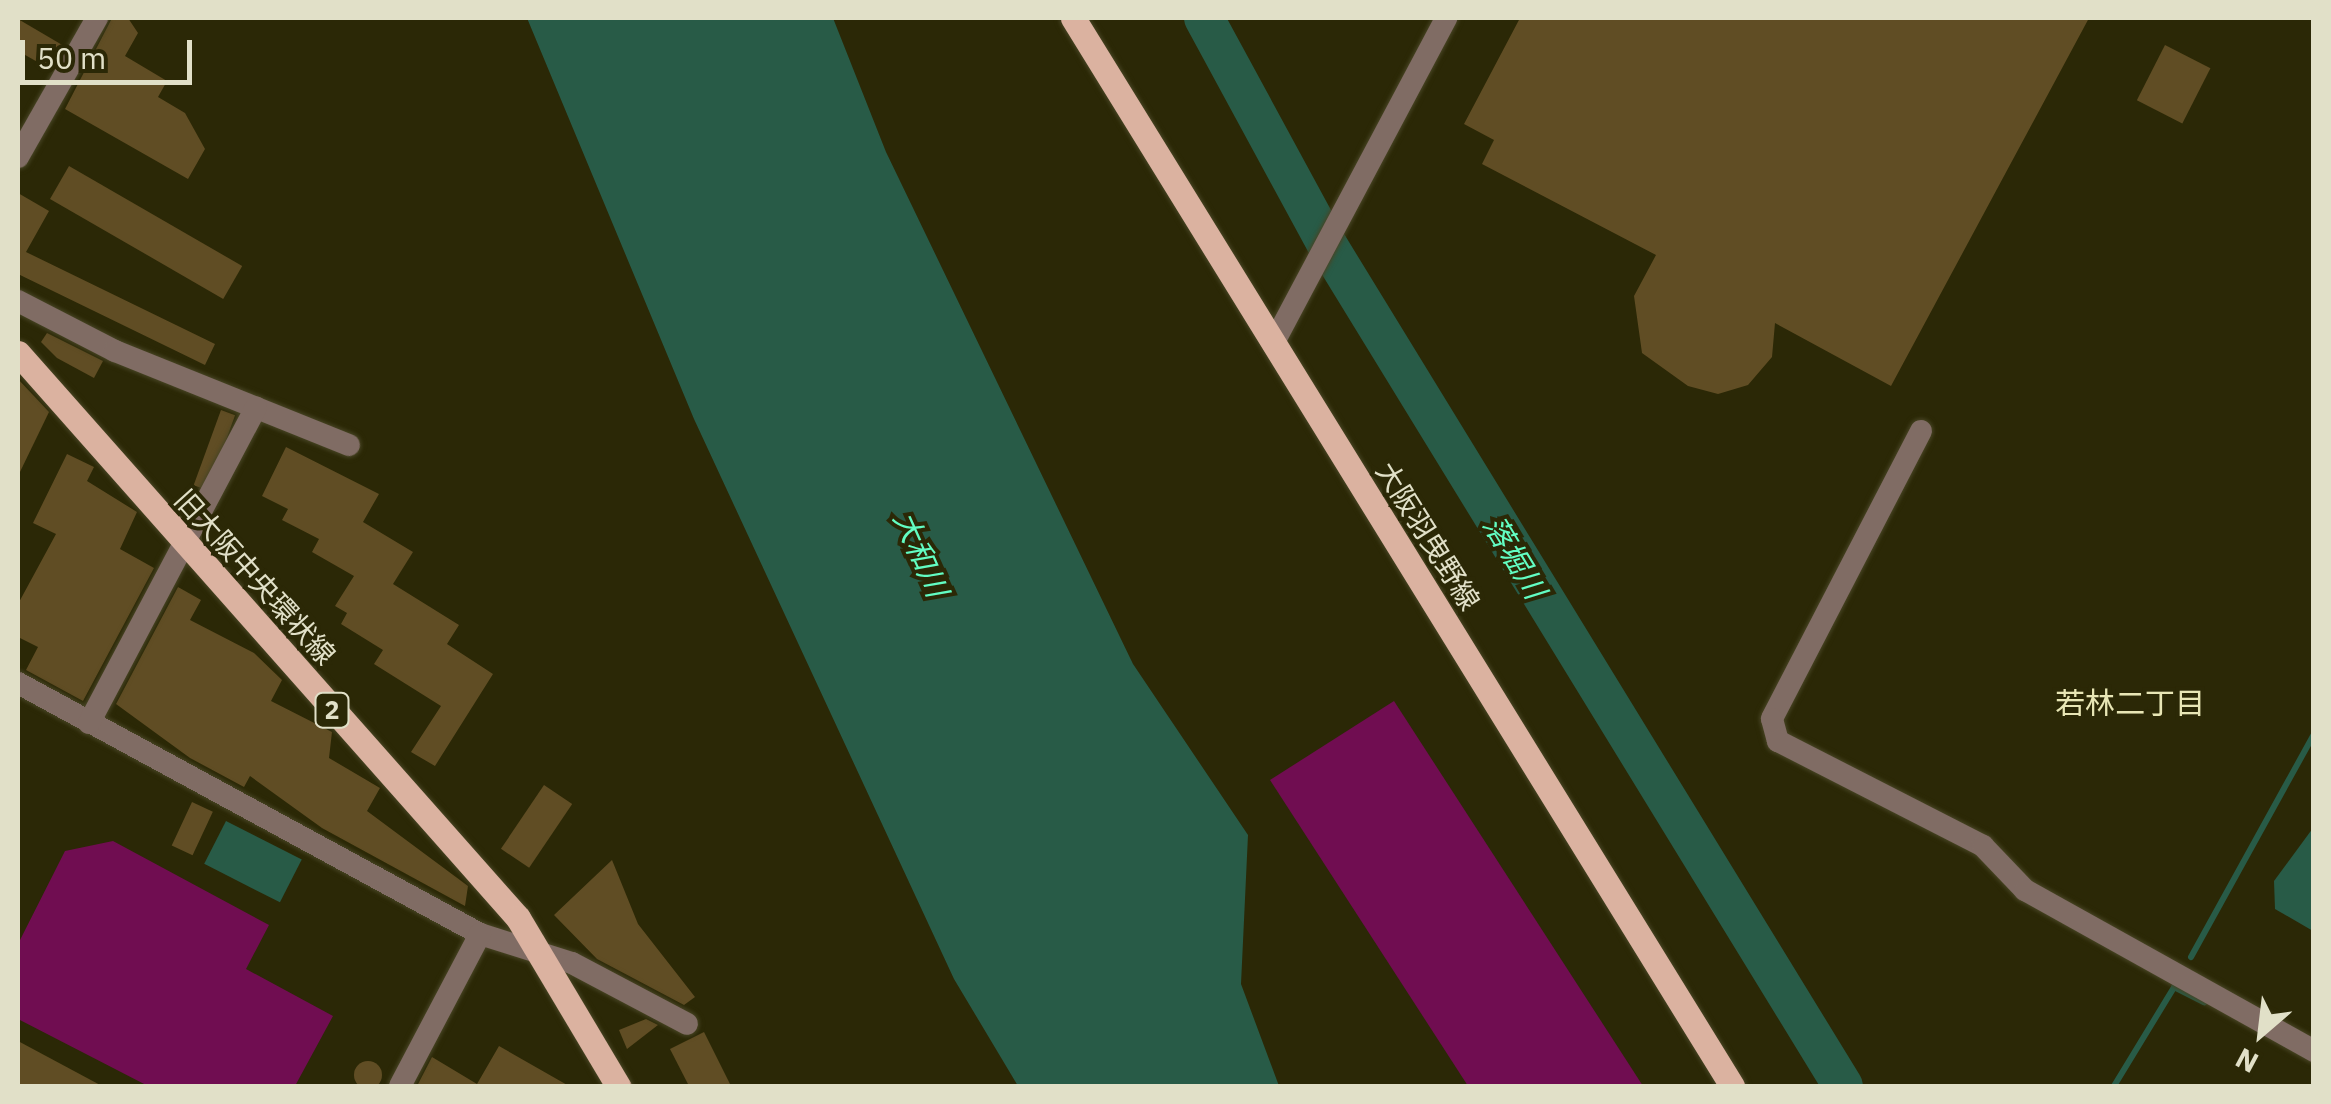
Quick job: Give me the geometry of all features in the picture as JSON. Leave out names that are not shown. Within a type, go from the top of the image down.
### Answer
[{"type":"main road","name":"大阪羽曳野線","points":[[1073,18],[1732,1086]]},
{"type":"main road","name":"旧大阪中央環状線","points":[[18,353],[545,953],[618,1086]]},
{"type":"street","points":[[18,157],[97,18]]},
{"type":"street","points":[[1273,344],[1446,18]]},
{"type":"street","points":[[18,301],[256,408],[349,445]]},
{"type":"street","points":[[89,724],[187,546],[256,408]]},
{"type":"street","points":[[1921,431],[1772,719],[1778,741],[1983,846],[2041,900],[2314,1051]]},
{"type":"street","points":[[18,682],[480,934],[545,953],[687,1024]]},
{"type":"street","points":[[400,1086],[480,934]]},
{"type":"shaded area","points":[[1394,701],[1643,1086],[1468,1086],[1270,780]]},
{"type":"shaded area","points":[[113,841],[269,925],[246,969],[333,1016],[295,1086],[148,1086],[18,1019],[18,944],[65,851]]},
{"type":"water","name":"大和川","points":[[527,18],[833,18],[886,152],[1133,664],[1248,835],[1241,984],[1279,1086],[1018,1086],[954,979],[694,419]]},
{"type":"water","points":[[226,821],[302,860],[280,902],[204,864]]},
{"type":"water","points":[[2313,828],[2314,931],[2275,909],[2274,881]]},
{"type":"building","points":[[112,18],[128,18],[138,33],[125,56],[167,81],[158,97],[185,113],[205,149],[188,179],[65,109]]},
{"type":"building","points":[[1520,18],[2089,18],[1891,386],[1775,323],[1772,357],[1748,385],[1718,394],[1688,386],[1642,353],[1634,296],[1656,255],[1482,164],[1494,140],[1464,124]]},
{"type":"building","points":[[18,19],[64,46],[50,69],[18,51]]},
{"type":"building","points":[[2165,45],[2210,68],[2182,123],[2137,100]]},
{"type":"building","points":[[69,166],[242,266],[223,299],[50,199]]},
{"type":"building","points":[[18,193],[49,211],[26,252],[215,344],[205,365],[18,274]]},
{"type":"building","points":[[47,333],[103,361],[94,378],[57,358],[41,342]]},
{"type":"building","points":[[18,379],[49,412],[18,476]]},
{"type":"building","points":[[221,410],[235,415],[208,490],[194,485]]},
{"type":"building","points":[[286,447],[379,494],[363,522],[413,552],[393,584],[459,625],[447,644],[493,674],[435,766],[411,752],[441,706],[374,664],[383,650],[341,624],[347,613],[335,606],[354,576],[312,552],[319,539],[282,520],[288,509],[262,496]]},
{"type":"building","points":[[67,454],[94,467],[87,481],[137,512],[120,549],[154,568],[83,701],[26,670],[38,647],[18,637],[18,604],[56,534],[33,523]]},
{"type":"building","points":[[178,587],[201,600],[190,620],[254,653],[282,680],[271,701],[332,732],[329,758],[380,788],[367,811],[468,886],[465,906],[322,828],[250,776],[244,787],[190,758],[116,704]]},
{"type":"building","points":[[544,785],[572,804],[529,868],[501,849]]},
{"type":"building","points":[[192,802],[213,812],[193,855],[172,846]]},
{"type":"building","points":[[612,860],[638,924],[695,997],[684,1005],[597,959],[554,915]]},
{"type":"building","points":[[646,1019],[658,1025],[627,1049],[619,1030]]},
{"type":"building","points":[[704,1032],[731,1086],[689,1086],[670,1049]]},
{"type":"building","points":[[18,1041],[102,1086],[18,1086]]},
{"type":"building","points":[[499,1046],[569,1086],[417,1086],[432,1057],[477,1084]]},
{"type":"building","points":[[368,1061],[378,1065],[382,1075],[378,1085],[368,1089],[358,1085],[354,1075],[358,1065]]},
{"type":"waterway","name":"落堀川","points":[[1204,18],[1328,246],[1843,1086]]},
{"type":"waterway","points":[[2191,957],[2314,734]]},
{"type":"waterway","points":[[2114,1086],[2176,984]]},
{"type":"waterway","points":[[2174,987],[2204,1002]]},
{"type":"district","name":"若林二丁目","points":[[2130,703]]}]
